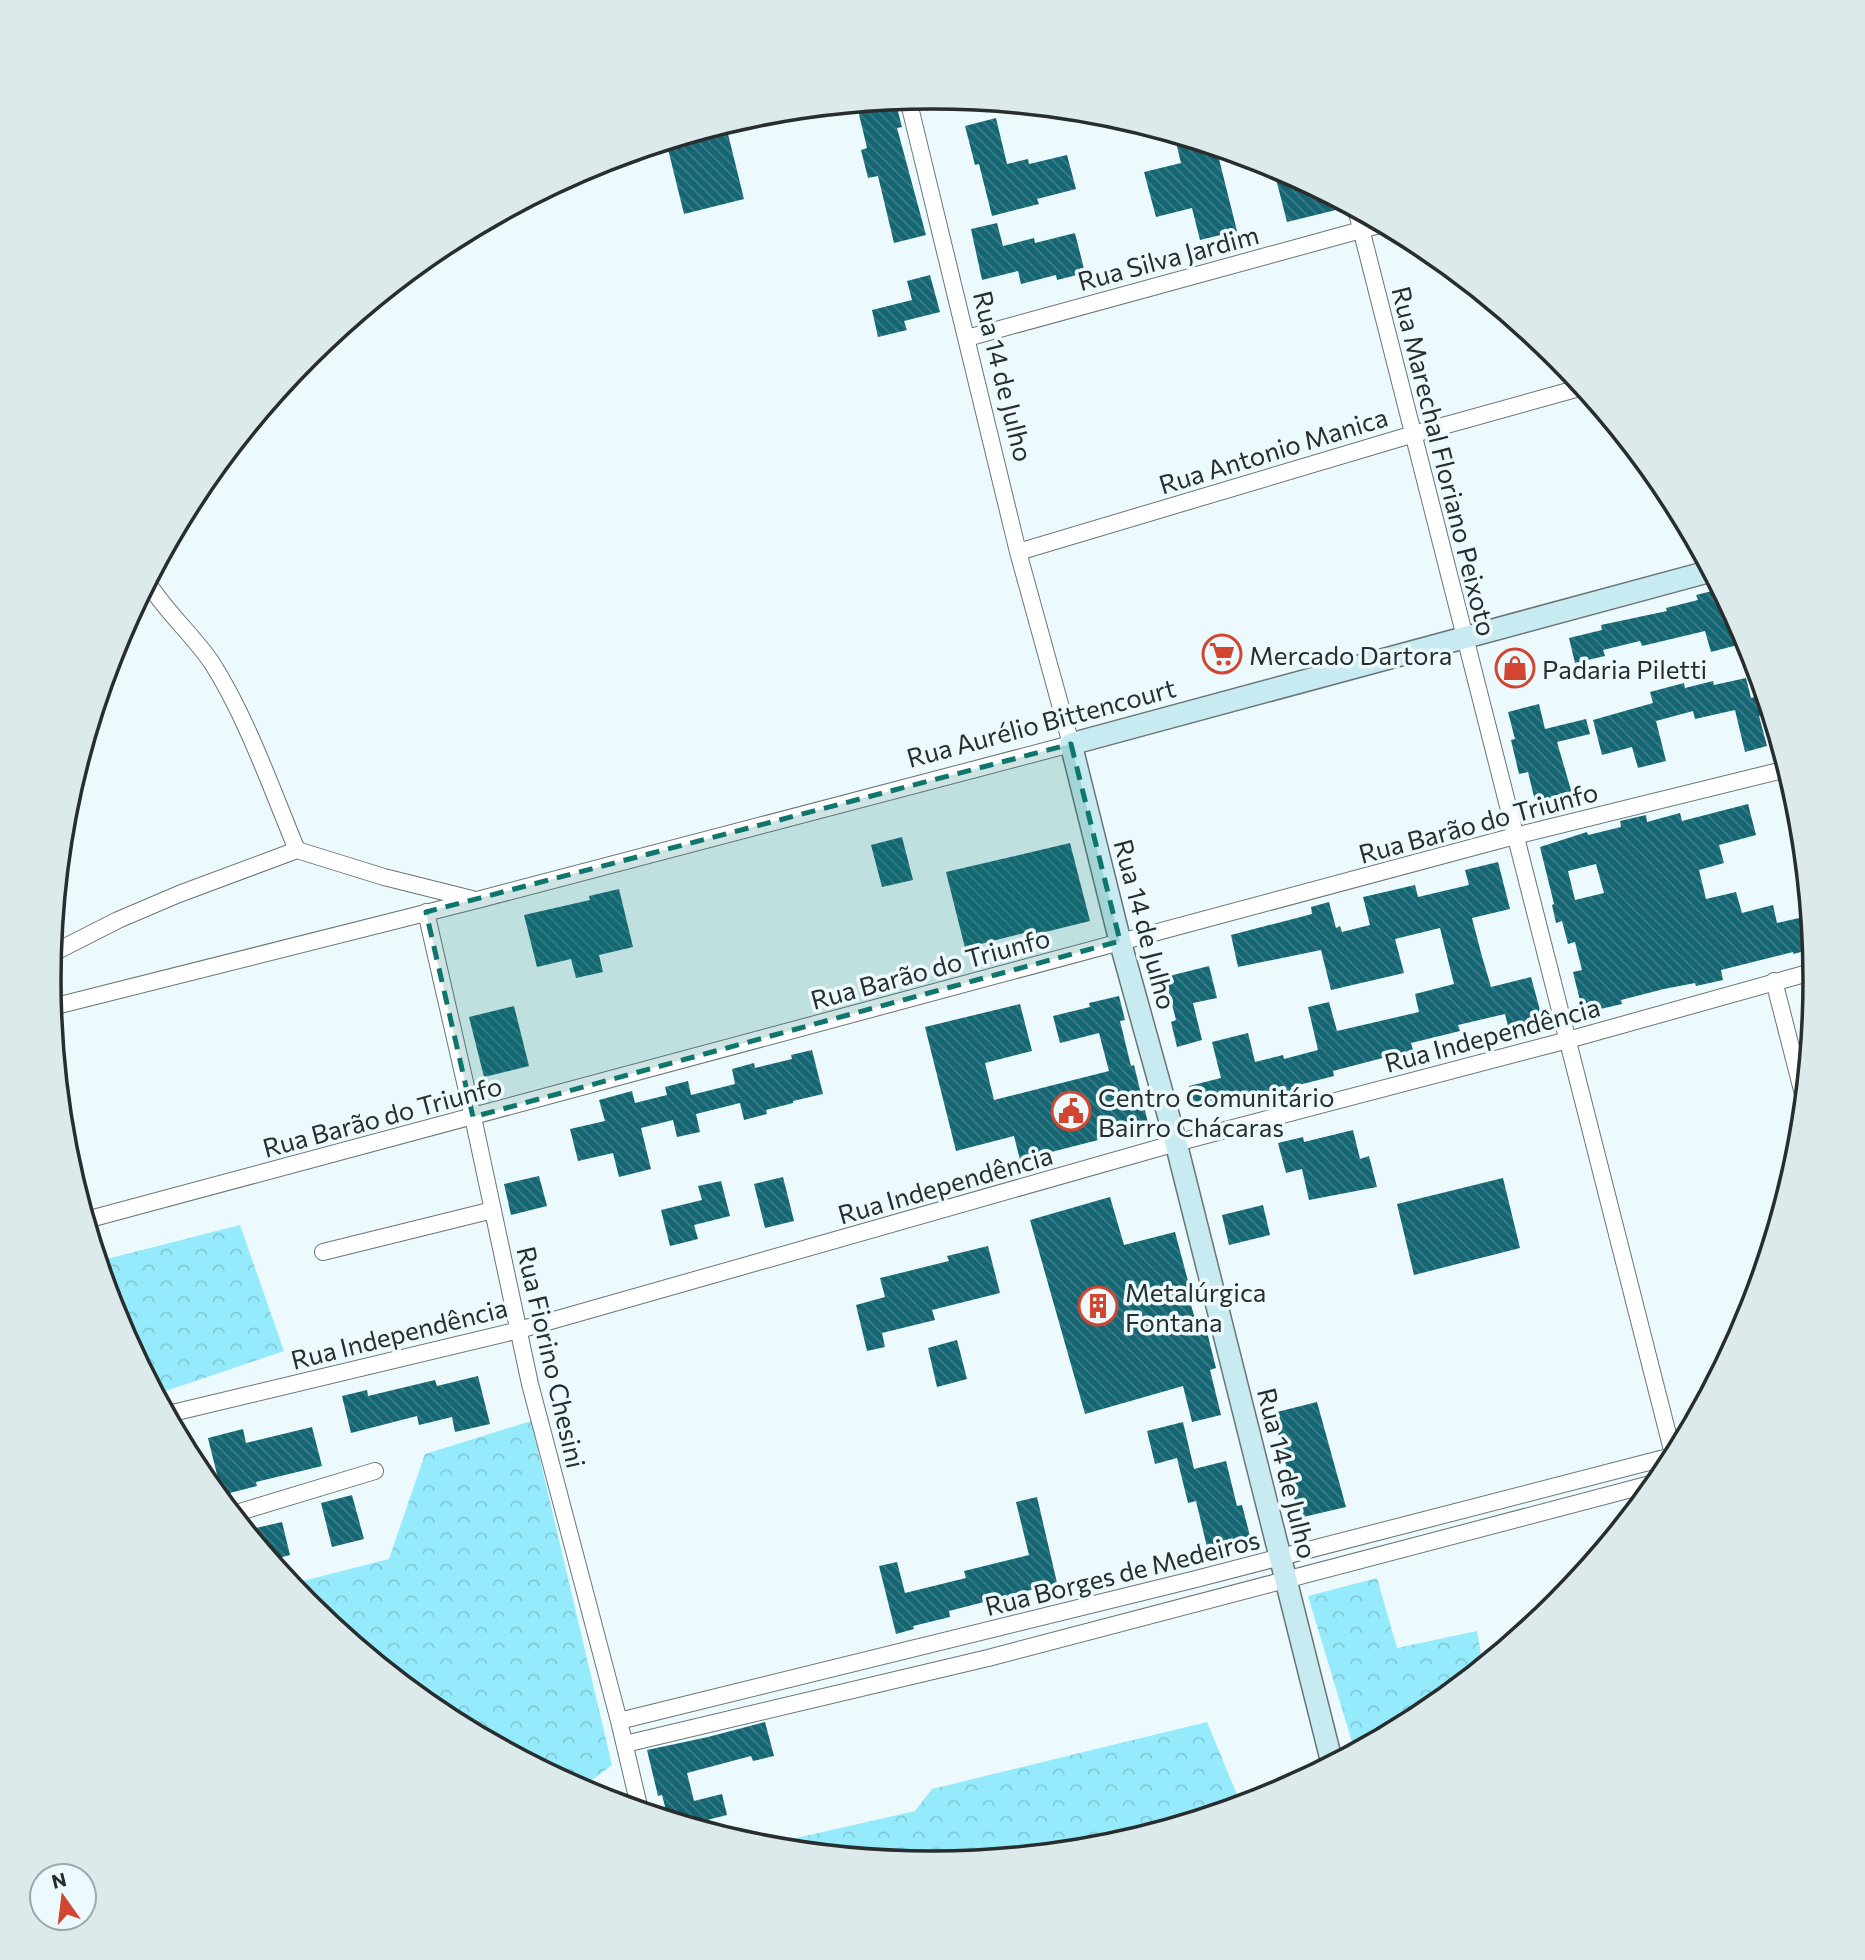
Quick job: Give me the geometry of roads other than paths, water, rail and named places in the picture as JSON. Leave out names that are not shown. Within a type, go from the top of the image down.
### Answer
[{"type":"street","name":"Rua 14 de Julho","points":[[911,110],[1018,552],[1176,1143],[1330,1755]]},
{"type":"street","name":"Rua Marechal Floriano Peixoto","points":[[1359,220],[1671,1442]]},
{"type":"street","name":"Rua Silva Jardim","points":[[967,338],[1371,227]]},
{"type":"street","name":"Rua Antonio Manica","points":[[1018,552],[1414,434],[1573,390]]},
{"type":"street","name":"Rua Aurélio Bittencourt","points":[[62,1004],[477,900],[1702,573]]},
{"type":"street","points":[[153,591],[210,661],[229,694],[297,850]]},
{"type":"street","name":"Rua Barão do Triunfo","points":[[95,1218],[1515,836],[1778,771]]},
{"type":"street","points":[[62,948],[118,920],[179,894],[297,850],[384,877],[477,900]]},
{"type":"street","name":"Rua Fiorino Chesini","points":[[426,912],[530,1384],[638,1800]]},
{"type":"street","name":"Rua Independência","points":[[176,1412],[519,1330],[1176,1143],[1568,1040],[1804,974]]},
{"type":"street","points":[[1774,982],[1798,1075]]},
{"type":"street","points":[[323,1252],[493,1210]]},
{"type":"street","name":"Rua Borges de Medeiros","points":[[619,1721],[1280,1558],[1660,1460]]},
{"type":"street","points":[[242,1511],[375,1471]]},
{"type":"street","name":"Rua Borges de Medeiros","points":[[625,1744],[988,1658],[1641,1486]]},
{"type":"street","points":[[982,1632],[988,1658]]},
{"type":"place","name":"Mercado Dartora","points":[[1222,654]]},
{"type":"place","name":"Padaria Piletti","points":[[1515,668]]},
{"type":"place","name":"Centro Comunitário Bairro Chácaras","points":[[1071,1111]]},
{"type":"place","name":"Metalúrgica Fontana","points":[[1098,1306]]}]
